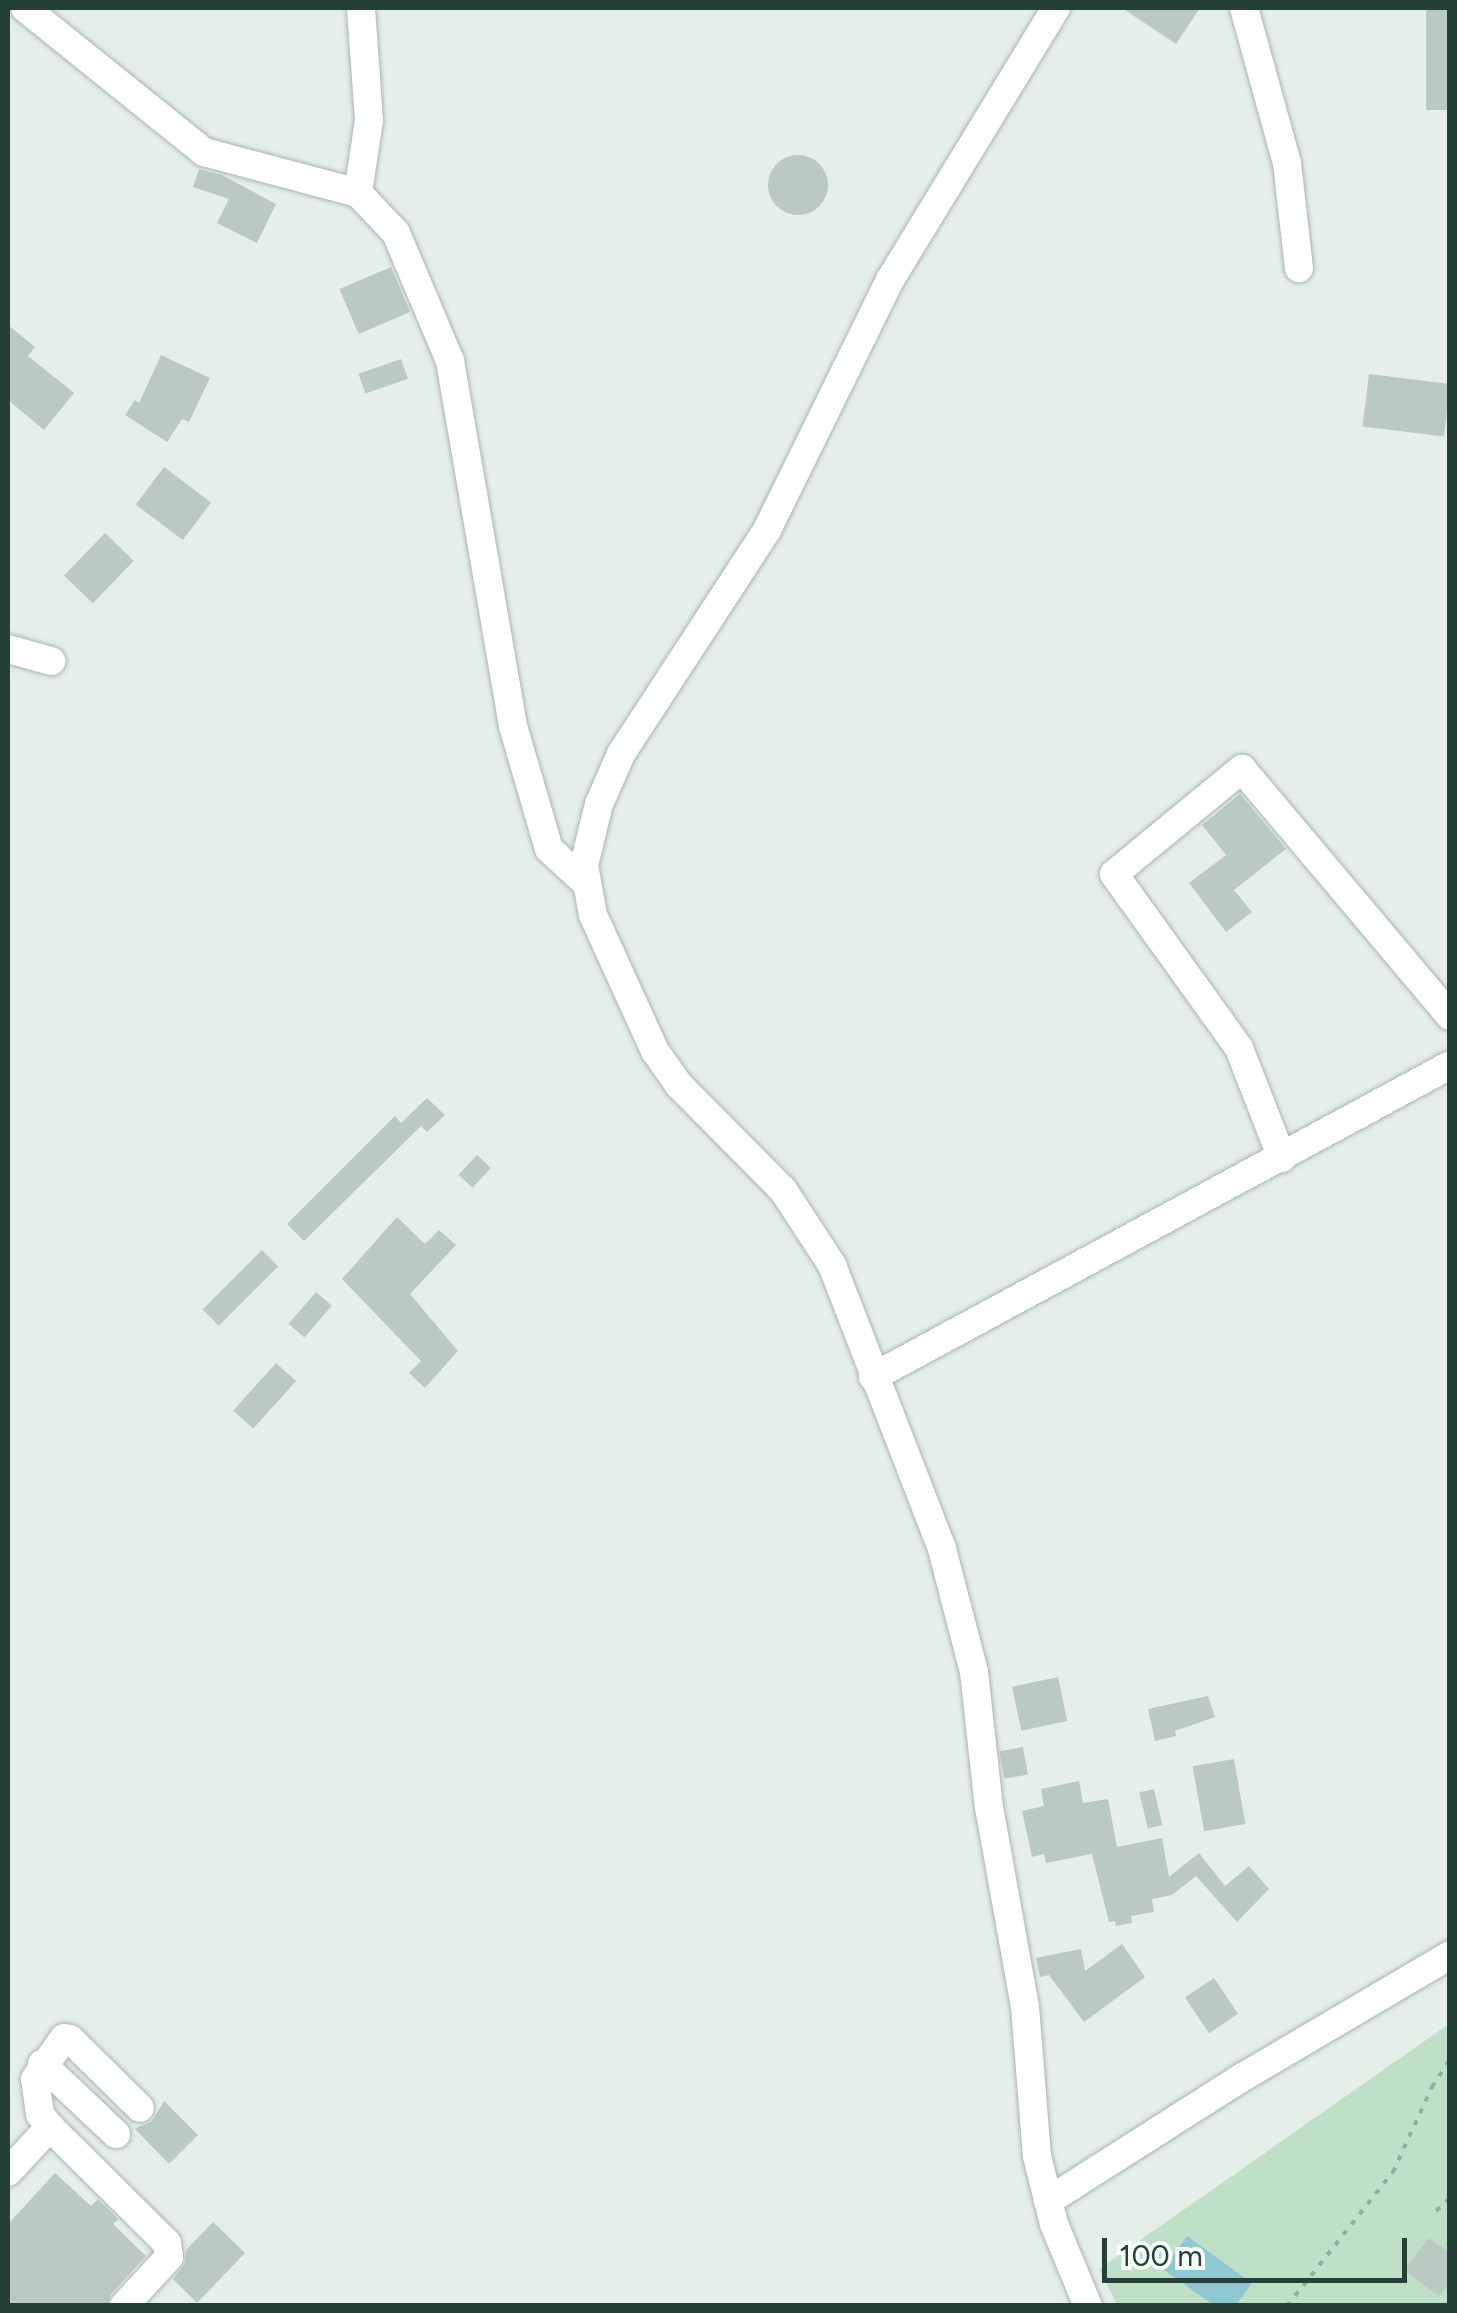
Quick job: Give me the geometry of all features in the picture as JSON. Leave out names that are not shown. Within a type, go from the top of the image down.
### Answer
[{"type":"street","points":[[25,8],[204,152],[358,193],[396,233],[450,361],[513,726],[549,849],[586,882]]},
{"type":"street","points":[[358,193],[369,120],[360,8]]},
{"type":"street","points":[[1056,8],[890,280],[767,530],[622,754],[590,831],[586,882],[594,915],[655,1051],[679,1085],[802,1214],[832,1265],[942,1549],[968,1640],[989,1807],[1024,2007],[1036,2156],[1048,2201],[1088,2306]]},
{"type":"street","points":[[1244,8],[1287,163],[1299,268]]},
{"type":"street","points":[[8,650],[52,661]]},
{"type":"street","points":[[1282,1158],[1240,1048],[1114,874],[1242,768],[1450,1016]]},
{"type":"street","points":[[873,1377],[1450,1066]]},
{"type":"street","points":[[1048,2201],[1243,2077],[1450,1955]]},
{"type":"street","points":[[124,2306],[169,2257],[167,2243],[50,2128],[33,2090],[42,2064],[64,2038],[70,2039],[140,2108]]},
{"type":"street","points":[[42,2064],[116,2134]]},
{"type":"street","points":[[8,2172],[50,2128]]},
{"type":"path","points":[[1287,2306],[1394,2172],[1432,2087],[1450,2060]]},
{"type":"path","points":[[1436,2211],[1450,2198]]},
{"type":"green space","points":[[1449,2024],[1449,2305],[1117,2305],[1099,2269]]},
{"type":"water","points":[[1187,2236],[1252,2283],[1236,2305],[1213,2305],[1163,2269]]},
{"type":"building","points":[[1122,8],[1200,8],[1176,44]]},
{"type":"building","points":[[1426,8],[1450,8],[1450,110],[1426,110]]},
{"type":"building","points":[[798,155],[820,163],[828,185],[820,207],[798,215],[776,207],[768,185],[776,163]]},
{"type":"building","points":[[199,169],[222,175],[276,204],[257,243],[217,223],[229,199],[193,187]]},
{"type":"building","points":[[391,267],[410,312],[359,334],[339,289]]},
{"type":"building","points":[[8,325],[35,347],[28,356],[74,393],[44,430],[8,400]]},
{"type":"building","points":[[161,355],[210,378],[189,422],[182,419],[167,442],[125,415],[135,400],[139,403]]},
{"type":"building","points":[[401,359],[408,379],[365,394],[358,374]]},
{"type":"building","points":[[1369,374],[1450,384],[1444,437],[1363,427]]},
{"type":"building","points":[[164,467],[211,503],[183,540],[136,505]]},
{"type":"building","points":[[105,533],[134,561],[93,603],[64,575]]},
{"type":"building","points":[[1240,794],[1286,849],[1234,890],[1252,912],[1226,932],[1189,883],[1226,855],[1202,825]]},
{"type":"building","points":[[427,1098],[445,1115],[427,1132],[421,1126],[304,1241],[287,1224],[395,1116],[401,1123]]},
{"type":"building","points":[[477,1155],[491,1168],[472,1188],[459,1175]]},
{"type":"building","points":[[397,1217],[425,1244],[439,1230],[456,1245],[410,1294],[458,1351],[425,1388],[409,1373],[421,1361],[342,1279]]},
{"type":"building","points":[[262,1250],[278,1266],[219,1326],[203,1309]]},
{"type":"building","points":[[316,1292],[332,1306],[304,1337],[288,1324]]},
{"type":"building","points":[[276,1363],[296,1381],[253,1429],[233,1411]]},
{"type":"building","points":[[1058,1677],[1067,1721],[1021,1731],[1012,1687]]},
{"type":"building","points":[[1208,1696],[1215,1717],[1175,1731],[1176,1736],[1155,1741],[1148,1709]]},
{"type":"building","points":[[1023,1747],[1028,1775],[1004,1779],[999,1751]]},
{"type":"building","points":[[1234,1759],[1245,1824],[1204,1831],[1193,1766]]},
{"type":"building","points":[[1079,1781],[1083,1803],[1108,1799],[1117,1847],[1162,1838],[1169,1877],[1199,1853],[1225,1886],[1249,1866],[1269,1889],[1237,1922],[1196,1876],[1172,1895],[1152,1899],[1154,1912],[1131,1916],[1132,1923],[1116,1926],[1115,1921],[1109,1922],[1092,1854],[1046,1863],[1044,1854],[1032,1857],[1022,1811],[1044,1806],[1041,1789]]},
{"type":"building","points":[[1154,1789],[1162,1825],[1148,1828],[1139,1792]]},
{"type":"building","points":[[1122,1944],[1145,1977],[1084,2022],[1049,1975],[1040,1977],[1036,1958],[1081,1949],[1085,1971]]},
{"type":"building","points":[[1214,1978],[1238,2014],[1209,2033],[1185,1998]]},
{"type":"building","points":[[164,2101],[198,2135],[169,2164],[135,2129],[152,2121]]},
{"type":"building","points":[[55,2173],[91,2206],[98,2199],[118,2219],[113,2224],[146,2256],[111,2294],[107,2306],[8,2306],[8,2224]]},
{"type":"building","points":[[213,2222],[245,2253],[197,2303],[173,2279],[185,2263],[186,2250]]},
{"type":"building","points":[[1429,2238],[1450,2253],[1450,2282],[1439,2296],[1404,2270]]}]
